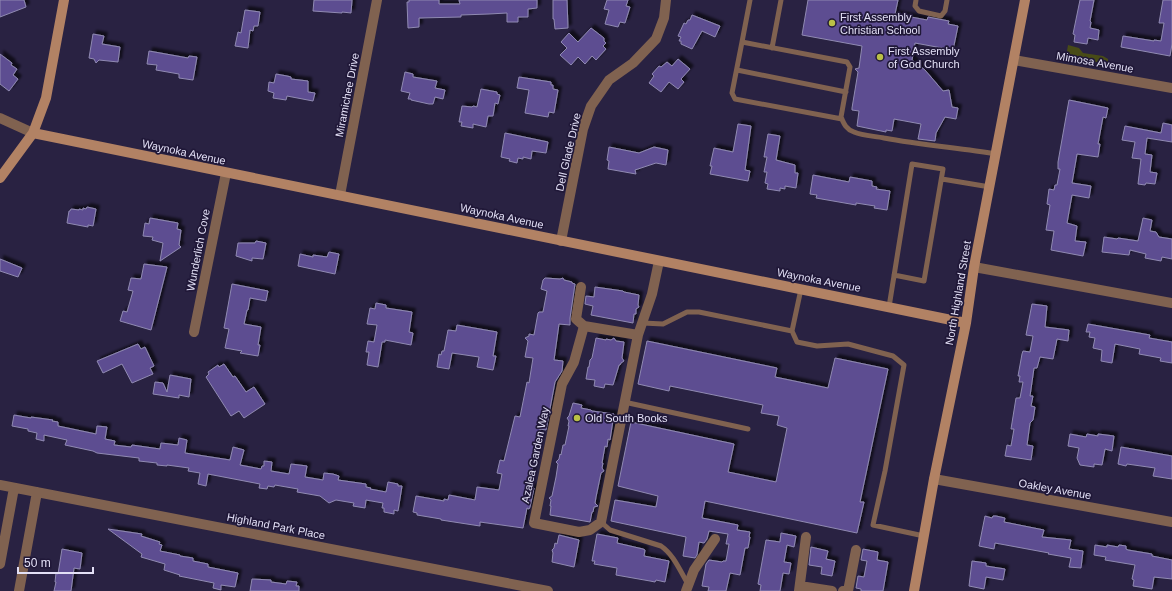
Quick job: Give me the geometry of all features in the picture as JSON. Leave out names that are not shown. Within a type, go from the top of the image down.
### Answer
[{"type":"street","points":[[0,178],[33,133],[46,98],[64,0]]},
{"type":"street","name":"Miramichee Drive","points":[[340,195],[377,0]]},
{"type":"street","name":"Dell Glade Drive","points":[[561,241],[583,129],[591,106],[609,80],[633,63],[656,39],[664,18],[666,0]]},
{"type":"street","name":"North Highland Street","points":[[914,591],[934,479],[966,323],[974,267],[1025,0]]},
{"type":"street","name":"Mimosa Avenue","points":[[1014,60],[1172,88]]},
{"type":"street","points":[[0,118],[33,133]]},
{"type":"street","name":"Waynoka Avenue","points":[[33,133],[966,323]]},
{"type":"street","name":"Wunderlich Cove","points":[[194,332],[226,173]]},
{"type":"street","points":[[601,522],[638,335],[652,294],[659,261]]},
{"type":"street","points":[[974,267],[1172,303]]},
{"type":"street","points":[[581,287],[576,319],[584,326],[638,335]]},
{"type":"street","name":"Azalea Garden Way","points":[[584,326],[574,362],[562,384],[534,523],[579,532],[590,530],[601,522]]},
{"type":"street","name":"Oakley Avenue","points":[[934,479],[1172,522]]},
{"type":"street","name":"Highland Park Place","points":[[0,485],[548,591]]},
{"type":"street","points":[[0,564],[14,488]]},
{"type":"street","points":[[19,591],[37,492]]},
{"type":"street","points":[[806,537],[799,588],[832,591]]},
{"type":"street","points":[[687,588],[694,570],[715,538]]},
{"type":"street","points":[[843,591],[848,590],[856,550]]},
{"type":"lane","points":[[750,0],[732,94],[735,99],[842,119]]},
{"type":"lane","points":[[772,48],[781,0]]},
{"type":"lane","points":[[916,0],[915,6],[920,11],[941,16],[945,11],[947,0]]},
{"type":"lane","points":[[742,42],[847,62],[850,67],[841,116],[844,126],[854,132],[910,143],[996,154]]},
{"type":"lane","points":[[737,70],[846,92]]},
{"type":"lane","points":[[889,307],[894,275],[912,164],[943,169],[924,281],[894,275]]},
{"type":"lane","points":[[942,179],[990,187]]},
{"type":"lane","points":[[801,289],[792,331],[797,342],[817,346],[848,344],[893,356],[904,365],[885,471],[873,525],[924,536]]},
{"type":"lane","points":[[643,323],[663,324],[687,312],[699,312],[792,331]]},
{"type":"lane","points":[[624,402],[748,429]]},
{"type":"lane","points":[[601,522],[610,530],[661,546],[667,550],[674,560],[687,588]]},
{"type":"green space","points":[[1068,45],[1079,48],[1083,53],[1103,56],[1108,59],[1108,64],[1066,57]]},
{"type":"green space","points":[[1065,59],[1107,67],[1107,68],[1065,61]]},
{"type":"building","points":[[0,0],[24,0],[26,7],[0,17]]},
{"type":"building","points":[[314,0],[352,0],[351,13],[313,11]]},
{"type":"building","points":[[409,0],[439,0],[439,4],[460,4],[459,0],[537,0],[537,8],[528,9],[528,17],[518,17],[518,22],[507,22],[507,13],[461,15],[461,17],[419,18],[419,27],[408,28],[407,2],[409,2]]},
{"type":"building","points":[[553,0],[567,0],[568,28],[555,29],[553,19]]},
{"type":"building","points":[[607,0],[628,0],[626,6],[630,7],[625,23],[620,22],[618,27],[605,24],[609,10],[604,9]]},
{"type":"building","points":[[808,0],[898,0],[895,14],[927,20],[928,17],[949,21],[948,24],[958,26],[953,50],[915,43],[912,60],[925,70],[943,91],[949,90],[952,107],[958,108],[956,119],[945,117],[936,133],[935,141],[918,139],[921,124],[894,119],[892,131],[886,130],[886,132],[857,126],[859,111],[852,110],[852,108],[858,72],[855,69],[859,68],[862,46],[802,35]]},
{"type":"building","points":[[1080,0],[1094,0],[1090,28],[1099,30],[1098,40],[1088,38],[1087,44],[1074,42],[1075,35],[1073,34]]},
{"type":"building","points":[[1163,0],[1172,0],[1172,44],[1170,56],[1121,47],[1123,36],[1161,41],[1164,23],[1159,23]]},
{"type":"building","points":[[245,10],[260,12],[258,26],[254,26],[253,31],[250,30],[248,48],[235,46],[238,32],[241,33]]},
{"type":"building","points":[[692,15],[720,26],[715,37],[702,31],[692,49],[681,44],[681,41],[679,41],[681,37],[678,36],[684,23],[686,24],[688,20],[690,20]]},
{"type":"building","points":[[591,28],[604,38],[606,43],[603,46],[606,49],[596,60],[592,56],[585,64],[578,57],[571,65],[560,55],[567,48],[561,42],[569,33],[578,42]]},
{"type":"building","points":[[93,34],[104,36],[102,44],[120,47],[118,62],[99,60],[96,63],[94,59],[89,58]]},
{"type":"building","points":[[149,51],[188,58],[189,56],[197,57],[193,80],[179,78],[179,74],[156,70],[157,65],[147,64]]},
{"type":"building","points":[[0,54],[17,69],[13,75],[18,79],[9,91],[0,84]]},
{"type":"building","points":[[678,59],[690,69],[681,79],[684,82],[678,89],[669,82],[661,92],[649,83],[654,76],[652,74],[659,66],[661,67],[667,62],[672,66]]},
{"type":"building","points":[[405,72],[413,74],[413,77],[437,81],[435,88],[445,90],[443,99],[435,97],[433,104],[429,104],[408,99],[410,93],[401,91]]},
{"type":"building","points":[[276,74],[291,77],[291,79],[308,81],[308,92],[315,93],[313,101],[287,96],[286,100],[273,98],[274,93],[268,91],[269,82],[274,83]]},
{"type":"building","points":[[519,77],[551,82],[553,89],[558,90],[554,113],[549,112],[548,117],[525,113],[529,90],[517,88]]},
{"type":"building","points":[[481,89],[497,92],[497,94],[500,95],[498,104],[495,103],[493,116],[488,116],[486,127],[473,124],[473,128],[461,126],[462,122],[459,122],[462,106],[477,107]]},
{"type":"building","points":[[1069,100],[1108,108],[1106,118],[1103,117],[1098,144],[1100,144],[1098,157],[1077,154],[1072,183],[1091,186],[1089,198],[1072,195],[1067,223],[1077,226],[1075,241],[1086,242],[1083,256],[1051,250],[1054,231],[1046,230],[1050,205],[1047,204],[1049,189],[1054,190],[1055,185],[1057,185],[1060,169],[1058,169],[1058,162]]},
{"type":"building","points":[[1163,123],[1172,125],[1172,142],[1147,138],[1145,154],[1152,155],[1150,172],[1157,173],[1155,184],[1138,184],[1141,159],[1132,158],[1135,142],[1122,140],[1125,126],[1161,133]]},
{"type":"building","points":[[738,124],[751,126],[745,170],[750,171],[748,181],[710,174],[712,166],[710,166],[714,148],[733,152]]},
{"type":"building","points":[[505,133],[548,142],[546,153],[532,151],[531,159],[523,157],[523,159],[518,158],[517,163],[509,161],[510,159],[501,157]]},
{"type":"building","points":[[768,134],[780,136],[776,160],[795,165],[795,173],[798,173],[796,188],[785,186],[785,189],[780,188],[780,191],[767,189],[768,184],[765,183],[767,172],[764,172],[767,157],[764,157]]},
{"type":"building","points":[[609,147],[639,153],[654,147],[668,150],[666,165],[656,163],[635,170],[636,174],[608,169],[609,161],[607,160]]},
{"type":"building","points":[[813,175],[849,182],[850,177],[872,181],[872,186],[877,187],[876,189],[890,191],[887,210],[874,208],[875,206],[856,203],[856,205],[816,198],[817,195],[810,194]]},
{"type":"building","points":[[87,207],[96,209],[93,226],[88,225],[88,227],[67,223],[69,211],[71,209],[83,210],[83,208],[86,209]]},
{"type":"building","points":[[150,218],[178,223],[177,229],[181,230],[179,245],[181,247],[160,261],[163,243],[152,240],[153,237],[143,236],[145,223],[149,224]]},
{"type":"building","points":[[1143,218],[1152,220],[1150,231],[1156,232],[1159,237],[1172,239],[1172,259],[1162,257],[1161,261],[1145,258],[1146,254],[1130,250],[1129,255],[1102,252],[1104,237],[1138,241]]},
{"type":"building","points":[[256,241],[266,243],[263,259],[252,258],[252,261],[236,256],[238,243],[255,243]]},
{"type":"building","points":[[329,252],[339,254],[335,274],[298,266],[300,254],[313,257],[313,255],[327,257]]},
{"type":"building","points":[[0,259],[22,268],[18,277],[0,271]]},
{"type":"building","points":[[144,264],[167,267],[151,330],[120,321],[123,311],[127,312],[133,291],[128,290],[131,278],[141,279]]},
{"type":"building","points":[[545,278],[563,278],[564,280],[575,284],[570,325],[559,324],[554,360],[563,361],[562,371],[555,382],[546,430],[540,429],[529,487],[534,488],[530,507],[529,509],[527,508],[523,528],[480,522],[480,526],[417,515],[417,513],[413,512],[416,496],[444,501],[444,499],[448,500],[449,495],[475,500],[477,487],[499,490],[502,474],[497,473],[500,460],[504,461],[515,416],[520,417],[527,382],[529,383],[533,358],[525,357],[528,341],[525,338],[529,336],[529,334],[534,335],[538,313],[543,312],[547,291],[541,289]]},
{"type":"building","points":[[232,284],[268,291],[266,301],[250,298],[244,324],[261,327],[258,356],[240,353],[242,351],[225,348],[229,329],[224,328]]},
{"type":"building","points":[[595,287],[639,295],[639,307],[636,309],[636,314],[634,314],[633,323],[591,315],[593,306],[585,304],[586,296],[594,297]]},
{"type":"building","points":[[376,303],[386,305],[386,308],[412,312],[409,332],[413,333],[411,345],[385,340],[385,342],[382,342],[378,367],[367,365],[369,352],[366,352],[368,341],[374,342],[377,325],[367,324],[370,308],[375,309]]},
{"type":"building","points":[[1032,304],[1047,306],[1045,327],[1069,330],[1068,341],[1057,339],[1053,359],[1040,357],[1037,368],[1034,368],[1030,396],[1033,396],[1031,406],[1035,407],[1033,420],[1030,423],[1027,445],[1033,446],[1031,460],[1005,456],[1007,445],[1011,446],[1014,429],[1011,429],[1016,398],[1020,398],[1023,382],[1019,382],[1020,376],[1018,376],[1022,354],[1023,351],[1030,352],[1033,336],[1026,335]]},
{"type":"building","points":[[1088,324],[1150,335],[1149,338],[1172,342],[1172,363],[1160,361],[1161,358],[1139,354],[1140,349],[1115,344],[1112,363],[1101,361],[1102,350],[1093,348],[1095,338],[1089,337],[1090,332],[1086,332]]},
{"type":"building","points":[[457,325],[497,332],[493,356],[496,356],[493,370],[477,367],[479,357],[452,353],[449,369],[437,367],[439,354],[441,355],[442,351],[444,351],[448,330],[456,331]]},
{"type":"building","points":[[596,338],[611,340],[614,338],[616,341],[624,342],[622,358],[624,361],[619,365],[613,385],[605,384],[604,388],[594,386],[595,380],[586,379]]},
{"type":"building","points":[[647,341],[777,368],[775,377],[828,388],[835,358],[888,369],[860,502],[864,502],[857,533],[705,501],[702,518],[738,525],[737,530],[750,532],[748,548],[745,548],[740,575],[730,573],[726,591],[708,591],[709,587],[702,586],[706,564],[709,560],[722,562],[726,561],[729,544],[726,544],[728,534],[709,531],[707,539],[704,543],[699,542],[697,555],[695,558],[683,556],[686,537],[611,521],[615,500],[656,507],[658,496],[618,486],[631,422],[734,444],[728,472],[776,482],[787,428],[777,425],[779,416],[761,413],[763,405],[670,386],[669,391],[638,384]]},
{"type":"building","points":[[138,344],[141,349],[145,347],[154,366],[150,368],[153,374],[132,383],[122,364],[103,373],[97,361]]},
{"type":"building","points":[[224,364],[233,377],[235,376],[246,392],[254,387],[265,404],[244,418],[239,411],[231,416],[206,377],[209,374],[208,372],[218,365],[219,367]]},
{"type":"building","points":[[170,375],[191,379],[189,397],[179,395],[179,398],[153,394],[155,382],[163,383],[167,392]]},
{"type":"building","points":[[573,403],[582,405],[581,408],[592,411],[614,414],[610,440],[608,439],[607,447],[605,446],[602,463],[602,468],[604,471],[601,473],[596,497],[595,503],[598,506],[594,507],[590,522],[550,515],[551,500],[549,498],[552,496],[556,477],[558,464],[556,462],[559,459],[560,454],[561,455],[563,445],[565,445],[569,426],[569,421],[567,418]]},
{"type":"building","points":[[14,415],[53,420],[52,421],[58,422],[58,426],[96,434],[97,426],[107,427],[105,439],[115,441],[114,445],[131,447],[132,445],[160,449],[161,443],[178,445],[179,438],[187,440],[185,453],[230,460],[233,447],[244,450],[240,465],[261,469],[262,466],[264,466],[264,461],[272,462],[271,471],[289,474],[291,464],[307,466],[305,477],[323,480],[324,473],[333,474],[339,476],[338,480],[366,484],[366,487],[371,488],[370,489],[386,492],[388,482],[398,484],[398,486],[402,486],[398,511],[394,510],[394,514],[384,512],[384,508],[382,508],[383,503],[366,500],[365,508],[353,506],[354,503],[336,500],[329,503],[320,496],[297,492],[298,489],[275,485],[274,487],[268,486],[267,489],[259,488],[260,484],[208,474],[206,486],[198,484],[200,473],[188,471],[189,468],[157,465],[157,463],[139,461],[139,458],[97,453],[65,445],[67,440],[44,435],[44,441],[36,439],[37,433],[28,431],[28,429],[12,426]]},
{"type":"building","points":[[1070,434],[1086,437],[1087,434],[1114,436],[1112,451],[1105,449],[1102,465],[1094,464],[1094,467],[1080,465],[1077,458],[1079,448],[1068,446]]},
{"type":"building","points":[[1121,447],[1172,456],[1172,479],[1153,476],[1155,468],[1118,464]]},
{"type":"building","points":[[985,516],[992,518],[993,516],[996,516],[1005,518],[1004,522],[1044,530],[1042,537],[1071,540],[1069,549],[1083,551],[1081,568],[1069,567],[1071,558],[1048,554],[1049,553],[995,543],[994,549],[979,546]]},
{"type":"building","points":[[108,529],[142,534],[141,536],[160,542],[159,544],[162,545],[160,551],[193,558],[193,561],[208,564],[208,567],[238,573],[235,587],[221,585],[221,590],[213,588],[214,583],[179,576],[180,575],[164,570],[165,564],[141,557],[142,554]]},
{"type":"building","points":[[781,533],[796,536],[794,547],[787,545],[784,562],[791,563],[789,574],[783,573],[780,591],[760,591],[761,585],[758,584],[766,540],[780,542]]},
{"type":"building","points":[[597,534],[618,538],[617,543],[643,549],[645,550],[644,556],[669,561],[665,582],[656,580],[655,582],[616,575],[617,568],[594,564],[595,561],[592,561]]},
{"type":"building","points":[[559,535],[579,540],[574,567],[552,562],[552,550],[555,543],[557,544]]},
{"type":"building","points":[[1095,545],[1107,547],[1107,545],[1118,547],[1119,545],[1126,546],[1126,549],[1128,550],[1152,554],[1152,556],[1172,560],[1172,579],[1154,577],[1152,589],[1133,586],[1134,580],[1132,579],[1135,565],[1105,560],[1106,557],[1094,555]]},
{"type":"building","points":[[811,547],[828,551],[826,559],[835,561],[832,576],[821,574],[822,567],[809,565]]},
{"type":"building","points":[[62,549],[82,553],[80,569],[74,568],[71,591],[54,591],[56,573],[58,574]]},
{"type":"building","points":[[863,549],[878,552],[877,560],[888,562],[883,591],[861,591],[861,589],[856,588],[858,576],[864,577],[867,561],[861,560]]},
{"type":"building","points":[[972,561],[986,563],[986,566],[1005,569],[1003,580],[986,577],[984,589],[969,586]]},
{"type":"building","points":[[252,579],[271,580],[271,582],[286,584],[287,581],[297,582],[296,586],[299,586],[299,591],[250,591]]},
{"type":"place","name":"First Assembly Christian School","points":[[832,23]]},
{"type":"place","name":"First Assembly of God Church","points":[[880,57]]},
{"type":"place","name":"Old South Books","points":[[577,418]]}]
